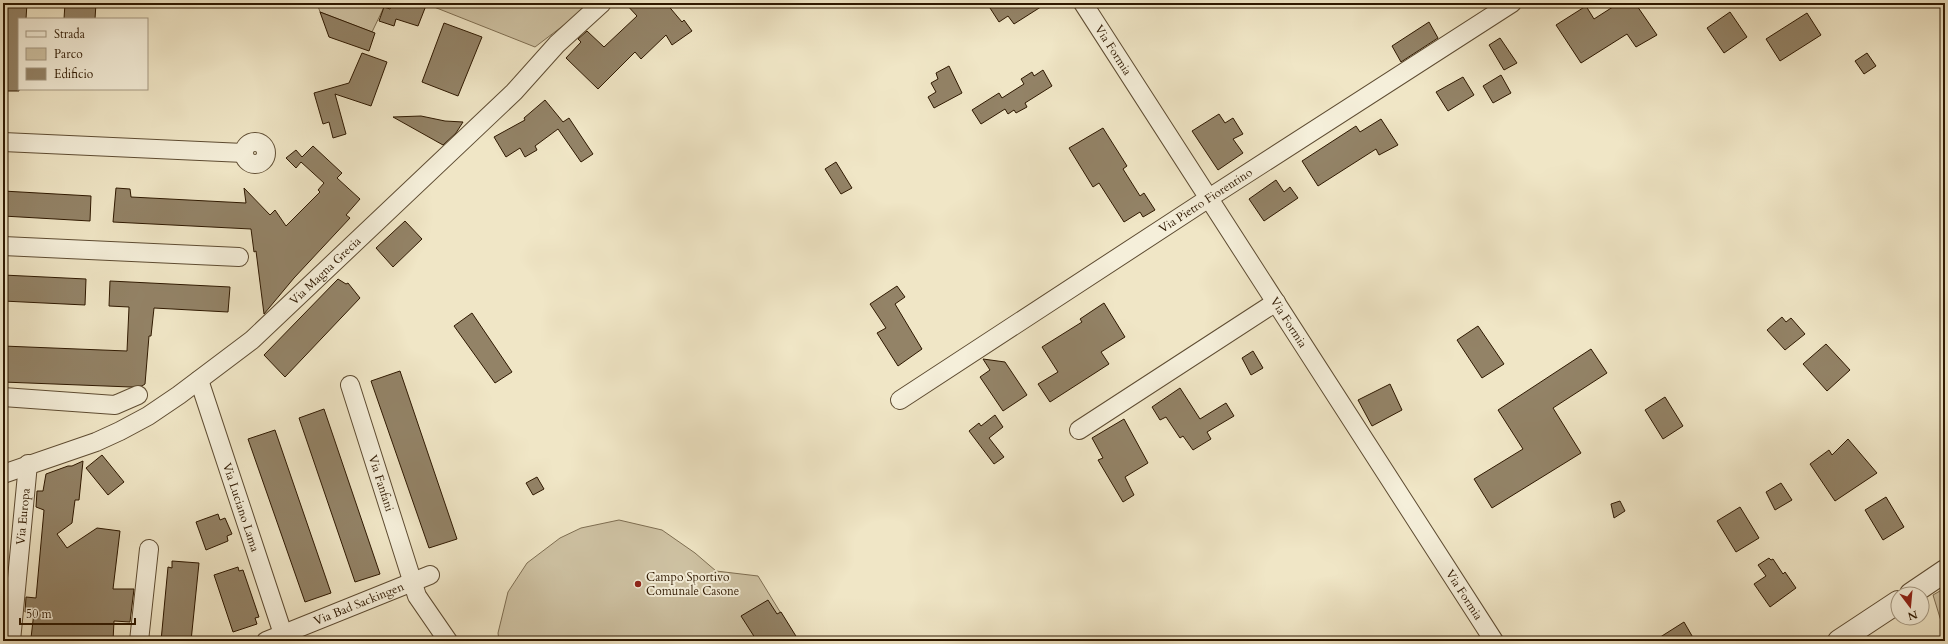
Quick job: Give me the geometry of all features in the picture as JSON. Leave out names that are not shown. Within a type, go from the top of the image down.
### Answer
[{"type":"street","name":"Via Magna Grecia","points":[[3,474],[28,464],[96,442],[148,416],[252,340],[514,92],[557,44],[602,3]]},
{"type":"street","name":"Via Formia","points":[[1083,3],[1494,641]]},
{"type":"street","name":"Via Pietro Fiorentino","points":[[900,400],[1209,198],[1512,3]]},
{"type":"street","points":[[3,142],[244,153]]},
{"type":"street","points":[[3,246],[239,257]]},
{"type":"street","points":[[1079,430],[1276,302]]},
{"type":"street","name":"Via Luciano Lama","points":[[199,380],[283,634]]},
{"type":"street","name":"Via Fanfani","points":[[350,385],[417,596],[448,641]]},
{"type":"street","points":[[3,398],[116,405],[130,398],[133,424]]},
{"type":"street","name":"Via Europa","points":[[11,641],[28,464]]},
{"type":"street","points":[[139,641],[149,549]]},
{"type":"street","points":[[1922,586],[1945,571]]},
{"type":"street","name":"Via Bad Sackingen","points":[[266,641],[430,574]]},
{"type":"street","points":[[1839,641],[1890,607]]},
{"type":"green space","points":[[317,3],[402,3],[401,6],[384,7],[372,32],[320,12]]},
{"type":"green space","points":[[424,3],[593,3],[535,47]]},
{"type":"green space","name":"Campo Sportivo Comunale Casone","points":[[619,520],[662,530],[695,553],[716,571],[758,576],[798,641],[499,641],[498,633],[508,592],[527,563],[560,538],[581,528]]},
{"type":"green space","points":[[1945,588],[1945,634],[1933,595]]},
{"type":"building","points":[[3,3],[27,3],[26,18],[18,18],[19,91],[3,91]]},
{"type":"building","points":[[65,3],[96,3],[95,18],[64,18]]},
{"type":"building","points":[[393,3],[427,3],[418,26],[396,19],[394,26],[379,21],[384,7],[390,9]]},
{"type":"building","points":[[625,3],[666,3],[682,22],[684,20],[692,31],[672,45],[666,35],[641,59],[635,52],[598,89],[566,58],[581,42],[578,39],[587,31],[604,47],[637,16]]},
{"type":"building","points":[[999,3],[1047,3],[1014,24],[1008,16],[999,22],[990,8]]},
{"type":"building","points":[[1619,3],[1635,3],[1657,35],[1636,47],[1627,34],[1581,63],[1556,25],[1586,6],[1594,19]]},
{"type":"building","points":[[320,12],[375,33],[369,51],[329,37]]},
{"type":"building","points":[[1730,12],[1747,37],[1724,53],[1707,28]]},
{"type":"building","points":[[1807,13],[1821,35],[1780,61],[1766,39]]},
{"type":"building","points":[[1429,22],[1438,38],[1401,62],[1392,46]]},
{"type":"building","points":[[444,23],[482,37],[458,96],[422,82]]},
{"type":"building","points":[[1500,38],[1517,63],[1504,70],[1489,45]]},
{"type":"building","points":[[362,53],[387,62],[371,106],[335,94],[346,134],[333,138],[329,122],[323,124],[314,93],[349,83]]},
{"type":"building","points":[[1867,53],[1876,66],[1864,74],[1855,61]]},
{"type":"building","points":[[949,66],[962,93],[934,108],[928,97],[936,92],[931,83],[938,79],[936,73]]},
{"type":"building","points":[[1043,70],[1052,86],[1025,103],[1027,107],[1016,113],[1014,110],[1008,114],[1005,109],[981,124],[972,110],[999,93],[1002,98],[1024,84],[1021,79],[1032,72],[1034,76]]},
{"type":"building","points":[[1501,75],[1511,93],[1493,103],[1483,86]]},
{"type":"building","points":[[1463,77],[1474,95],[1448,111],[1436,92]]},
{"type":"building","points":[[545,100],[563,122],[569,118],[593,154],[581,162],[558,129],[535,146],[537,150],[525,157],[520,148],[506,157],[494,137],[525,120],[524,118]]},
{"type":"building","points":[[1219,114],[1225,123],[1233,118],[1243,134],[1233,139],[1243,153],[1218,170],[1192,131]]},
{"type":"building","points":[[421,116],[445,121],[463,122],[456,133],[443,145],[393,117]]},
{"type":"building","points":[[1381,119],[1398,145],[1379,155],[1376,149],[1318,186],[1302,161],[1356,126],[1360,132]]},
{"type":"building","points":[[1103,128],[1127,166],[1123,169],[1140,196],[1144,193],[1155,210],[1143,217],[1140,212],[1124,222],[1099,183],[1093,187],[1069,148]]},
{"type":"building","points":[[313,146],[342,173],[337,178],[360,199],[346,215],[350,218],[294,278],[264,314],[256,251],[254,252],[251,229],[113,222],[116,188],[130,189],[131,197],[246,203],[244,188],[270,215],[275,210],[286,226],[320,192],[318,190],[324,183],[301,162],[296,168],[286,158],[296,150],[302,157]]},
{"type":"building","points":[[836,162],[852,188],[841,194],[825,169]]},
{"type":"building","points":[[1276,180],[1284,192],[1290,187],[1298,198],[1264,221],[1249,199]]},
{"type":"building","points":[[3,191],[91,196],[90,221],[3,216]]},
{"type":"building","points":[[405,221],[422,239],[393,267],[376,248]]},
{"type":"building","points":[[3,275],[86,279],[85,305],[3,301]]},
{"type":"building","points":[[338,279],[346,284],[348,283],[360,298],[285,377],[264,355]]},
{"type":"building","points":[[110,281],[230,287],[228,312],[154,308],[151,336],[149,336],[145,384],[142,386],[131,387],[3,382],[3,346],[127,351],[129,307],[109,306]]},
{"type":"building","points":[[897,286],[905,297],[895,304],[922,349],[898,366],[877,333],[886,328],[870,304]]},
{"type":"building","points":[[1104,303],[1125,337],[1101,352],[1109,364],[1050,402],[1038,384],[1058,372],[1042,347],[1082,322],[1080,319]]},
{"type":"building","points":[[472,313],[512,372],[495,383],[454,326]]},
{"type":"building","points":[[1782,317],[1786,322],[1791,318],[1805,334],[1785,350],[1767,330]]},
{"type":"building","points":[[1478,326],[1504,364],[1482,378],[1457,340]]},
{"type":"building","points":[[1826,344],[1850,370],[1827,391],[1803,364]]},
{"type":"building","points":[[1591,349],[1607,373],[1553,408],[1581,453],[1492,508],[1474,479],[1523,449],[1498,410]]},
{"type":"building","points":[[1253,351],[1263,368],[1251,375],[1242,358]]},
{"type":"building","points":[[983,359],[1005,362],[1027,395],[1003,411],[980,377],[990,370]]},
{"type":"building","points":[[400,371],[457,539],[429,548],[371,381]]},
{"type":"building","points":[[1390,384],[1402,410],[1372,426],[1358,400]]},
{"type":"building","points":[[1180,388],[1200,419],[1226,403],[1234,416],[1207,432],[1211,439],[1193,450],[1183,436],[1180,438],[1166,417],[1160,420],[1152,407]]},
{"type":"building","points":[[1665,397],[1683,426],[1663,439],[1645,410]]},
{"type":"building","points":[[324,409],[380,574],[355,582],[299,418]]},
{"type":"building","points":[[995,415],[1003,427],[989,438],[1004,457],[994,464],[969,431],[979,423],[981,426]]},
{"type":"building","points":[[1124,419],[1148,463],[1125,477],[1134,495],[1123,502],[1098,460],[1103,458],[1092,438]]},
{"type":"building","points":[[275,430],[331,593],[305,602],[248,439]]},
{"type":"building","points":[[1848,439],[1877,473],[1835,501],[1810,464],[1829,450],[1832,455]]},
{"type":"building","points":[[102,455],[124,482],[108,495],[86,468]]},
{"type":"building","points":[[83,461],[79,500],[75,500],[72,523],[57,534],[67,548],[97,528],[120,531],[113,589],[134,589],[130,622],[114,621],[113,641],[61,637],[61,641],[31,638],[34,612],[25,612],[26,597],[36,598],[44,510],[36,507],[37,491],[43,491],[46,474]]},
{"type":"building","points":[[537,477],[544,489],[533,495],[526,483]]},
{"type":"building","points":[[1781,483],[1792,500],[1775,510],[1766,492]]},
{"type":"building","points":[[1886,497],[1904,527],[1883,540],[1865,510]]},
{"type":"building","points":[[1620,501],[1625,511],[1614,518],[1611,504]]},
{"type":"building","points":[[1740,507],[1759,538],[1736,552],[1717,521]]},
{"type":"building","points":[[218,514],[220,520],[225,518],[232,534],[227,536],[228,541],[206,550],[196,522]]},
{"type":"building","points":[[1769,558],[1771,560],[1773,559],[1783,574],[1785,572],[1796,588],[1770,607],[1754,584],[1766,576],[1758,565]]},
{"type":"building","points":[[172,561],[199,563],[191,641],[161,641],[168,567],[172,568]]},
{"type":"building","points":[[238,567],[239,571],[243,570],[259,617],[255,618],[257,624],[233,632],[214,575]]},
{"type":"building","points":[[768,600],[777,614],[781,612],[799,641],[757,641],[741,616]]},
{"type":"building","points":[[1684,622],[1695,641],[1654,641]]},
{"type":"place","name":"Campo Sportivo Comunale Casone","points":[[638,584]]}]
